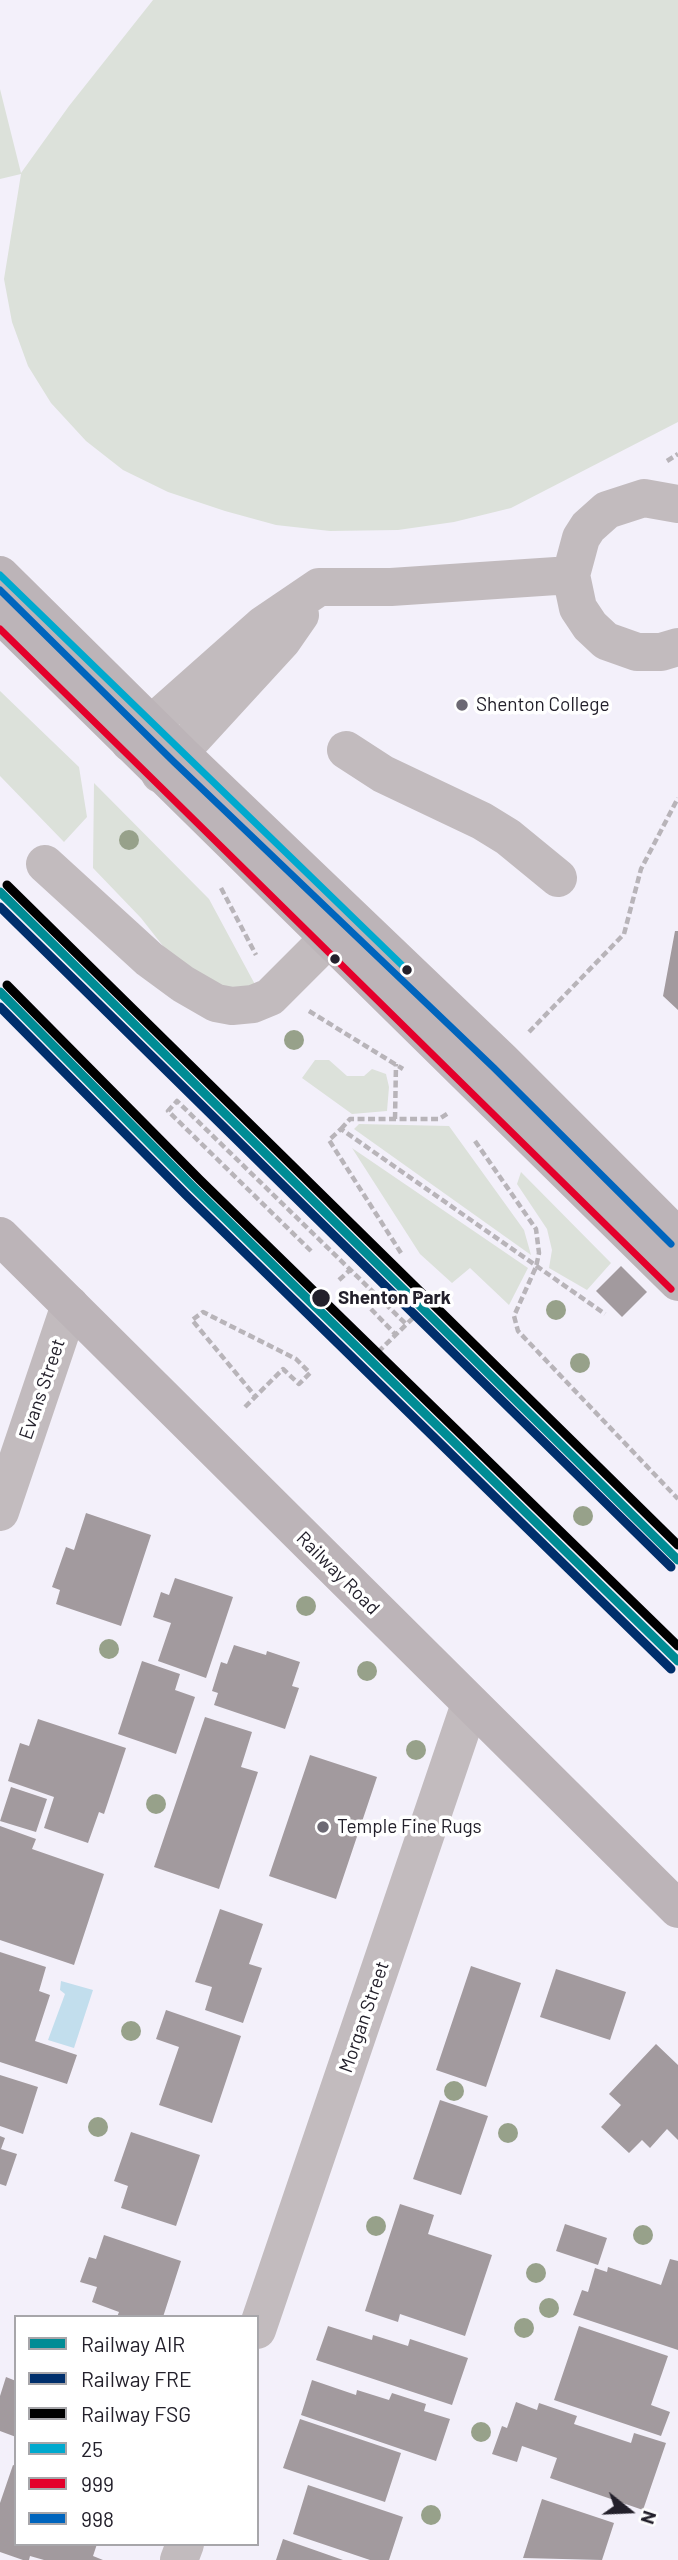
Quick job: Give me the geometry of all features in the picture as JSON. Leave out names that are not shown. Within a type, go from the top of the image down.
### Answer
[{"type":"main road","points":[[0,575],[328,939],[678,1282]]},
{"type":"main road","points":[[0,614],[140,733]]},
{"type":"main road","points":[[171,764],[501,1060],[678,1237]]},
{"type":"main road","name":"Railway Road","points":[[0,1236],[678,1909]]},
{"type":"street","points":[[678,504],[644,498],[607,510],[588,527],[581,538],[571,575],[578,608],[590,626],[606,641],[637,652],[678,647]]},
{"type":"street","points":[[140,733],[263,625],[319,587],[391,587],[571,575]]},
{"type":"street","points":[[171,764],[282,642],[319,587]]},
{"type":"street","points":[[346,750],[383,774],[482,821],[508,837],[558,878]]},
{"type":"street","points":[[45,864],[149,959],[201,995],[232,1006],[253,1004],[270,997],[328,939]]},
{"type":"street","name":"Evans Street","points":[[0,1512],[70,1305]]},
{"type":"street","name":"Morgan Street","points":[[259,2324],[470,1704]]},
{"type":"path","points":[[528,1032],[624,934],[641,869],[678,798]]},
{"type":"path","points":[[217,883],[260,963],[279,989],[293,1001],[405,1070]]},
{"type":"path","points":[[395,1119],[396,1064]]},
{"type":"path","points":[[312,1251],[168,1111],[177,1101],[407,1325]]},
{"type":"path","points":[[448,1104],[461,1120]]},
{"type":"path","points":[[401,1253],[329,1140],[350,1119],[439,1119],[453,1110]]},
{"type":"path","points":[[341,1129],[605,1314]]},
{"type":"path","points":[[468,1131],[536,1229],[539,1253],[536,1268],[513,1316],[518,1331],[678,1499]]},
{"type":"path","points":[[339,1280],[350,1270]]},
{"type":"path","points":[[371,1309],[396,1335]]},
{"type":"path","points":[[245,1407],[283,1368],[299,1384],[310,1373],[296,1359],[203,1312],[192,1320],[255,1396]]},
{"type":"path","points":[[378,1353],[415,1316]]},
{"type":"shaded area","points":[[153,0],[678,0],[678,422],[511,508],[454,522],[398,530],[330,531],[276,525],[225,511],[168,492],[123,470],[86,441],[51,403],[28,366],[12,322],[4,279],[21,174],[0,179],[0,89],[21,173],[69,106]]},
{"type":"shaded area","points":[[0,691],[79,767],[87,817],[64,842],[0,776]]},
{"type":"shaded area","points":[[94,783],[209,899],[258,990],[209,986],[174,960],[141,918],[93,868]]},
{"type":"shaded area","points":[[315,1060],[329,1060],[347,1076],[364,1076],[372,1069],[386,1074],[389,1087],[387,1111],[352,1114],[302,1078]]},
{"type":"shaded area","points":[[359,1124],[449,1126],[524,1230],[531,1255],[354,1129]]},
{"type":"shaded area","points":[[352,1148],[528,1268],[509,1305],[470,1268],[452,1283],[420,1254]]},
{"type":"shaded area","points":[[521,1172],[611,1263],[587,1290],[549,1268],[552,1250],[547,1229],[517,1184]]},
{"type":"water","points":[[61,1981],[93,1990],[74,2048],[48,2040],[65,1994],[60,1990]]},
{"type":"building","points":[[675,931],[678,931],[678,1010],[663,996]]},
{"type":"building","points":[[621,1266],[647,1292],[622,1317],[596,1291]]},
{"type":"building","points":[[86,1513],[151,1535],[121,1626],[56,1604],[60,1590],[52,1587],[66,1547],[74,1550]]},
{"type":"building","points":[[175,1578],[233,1597],[206,1678],[158,1661],[171,1623],[153,1617],[161,1592],[169,1595]]},
{"type":"building","points":[[234,1645],[266,1655],[267,1651],[300,1662],[292,1686],[299,1688],[285,1729],[214,1705],[218,1693],[212,1691],[221,1662],[227,1664]]},
{"type":"building","points":[[142,1661],[180,1674],[175,1690],[195,1697],[176,1754],[118,1734]]},
{"type":"building","points":[[205,1717],[252,1732],[241,1767],[258,1772],[219,1889],[154,1867]]},
{"type":"building","points":[[38,1719],[126,1748],[104,1814],[99,1812],[88,1843],[44,1828],[54,1797],[8,1781],[20,1743],[29,1746]]},
{"type":"building","name":"Temple Fine Rugs","points":[[310,1755],[377,1777],[336,1899],[269,1876]]},
{"type":"building","points":[[11,1787],[47,1799],[36,1832],[0,1821]]},
{"type":"building","points":[[0,1826],[36,1839],[32,1849],[104,1874],[74,1965],[0,1940]]},
{"type":"building","points":[[220,1909],[263,1924],[249,1964],[262,1968],[243,2023],[205,2010],[212,1987],[195,1982]]},
{"type":"building","points":[[0,1952],[46,1967],[39,1991],[50,1995],[35,2041],[77,2055],[67,2084],[0,2062]]},
{"type":"building","points":[[471,1966],[521,1983],[486,2087],[436,2070]]},
{"type":"building","points":[[556,1969],[626,1992],[610,2040],[540,2017]]},
{"type":"building","points":[[166,2010],[241,2036],[212,2123],[159,2105],[179,2047],[156,2039]]},
{"type":"building","points":[[656,2044],[678,2065],[678,2140],[667,2129],[650,2148],[642,2140],[629,2153],[601,2127],[621,2105],[609,2094]]},
{"type":"building","points":[[0,2075],[38,2087],[23,2134],[0,2126]]},
{"type":"building","points":[[440,2100],[488,2116],[461,2195],[413,2179]]},
{"type":"building","points":[[131,2132],[200,2155],[176,2226],[121,2208],[128,2186],[114,2181]]},
{"type":"building","points":[[0,2136],[5,2138],[1,2149],[17,2154],[6,2186],[0,2184]]},
{"type":"building","points":[[400,2204],[434,2215],[428,2234],[492,2255],[465,2336],[400,2314],[398,2322],[365,2311]]},
{"type":"building","points":[[565,2224],[607,2238],[598,2265],[556,2251]]},
{"type":"building","points":[[104,2235],[181,2261],[164,2315],[118,2315],[119,2312],[92,2302],[97,2287],[80,2282],[89,2257],[96,2259]]},
{"type":"building","points":[[670,2259],[678,2261],[678,2350],[573,2315],[582,2290],[588,2292],[595,2268],[607,2272],[608,2267],[661,2285]]},
{"type":"building","points":[[328,2326],[372,2340],[373,2335],[408,2346],[410,2339],[468,2358],[452,2405],[316,2360]]},
{"type":"building","points":[[579,2326],[668,2356],[651,2405],[670,2412],[661,2436],[554,2400]]},
{"type":"building","points":[[6,2377],[14,2380],[14,2436],[0,2431],[0,2396]]},
{"type":"building","points":[[312,2380],[356,2395],[357,2390],[389,2400],[392,2393],[426,2404],[424,2411],[450,2419],[436,2461],[301,2415]]},
{"type":"building","points":[[516,2402],[537,2410],[539,2403],[577,2416],[574,2424],[631,2443],[634,2433],[666,2443],[643,2510],[550,2478],[557,2458],[522,2446],[517,2462],[492,2454],[502,2426],[507,2428]]},
{"type":"building","points":[[300,2419],[401,2453],[385,2502],[283,2468]]},
{"type":"building","points":[[14,2465],[14,2546],[96,2546],[93,2556],[103,2560],[44,2560],[30,2556],[29,2560],[23,2560],[0,2552],[0,2503]]},
{"type":"building","points":[[308,2485],[403,2517],[389,2560],[370,2560],[293,2534]]},
{"type":"building","points":[[542,2499],[614,2523],[602,2560],[523,2558]]},
{"type":"building","points":[[283,2539],[343,2560],[276,2560]]},
{"type":"rail line","name":"FSG","points":[[7,885],[678,1545]]},
{"type":"rail line","name":"AIR","points":[[0,892],[678,1560]]},
{"type":"rail line","name":"FRE","points":[[0,907],[671,1567]]},
{"type":"rail line","name":"FSG","points":[[7,985],[200,1180],[678,1646]]},
{"type":"rail line","name":"AIR","points":[[0,992],[193,1187],[678,1661]]},
{"type":"rail line","name":"FRE","points":[[0,1007],[186,1195],[671,1669]]},
{"type":"transit line","name":"25","points":[[0,575],[407,970]]},
{"type":"transit line","name":"998","points":[[0,590],[174,762],[494,1068],[671,1244]]},
{"type":"transit line","name":"999","points":[[0,629],[671,1289]]},
{"type":"place","name":"Shenton College","points":[[462,705]]},
{"type":"place","name":"Shenton Park","points":[[321,1298]]},
{"type":"place","name":"Temple Fine Rugs","points":[[323,1827]]}]
